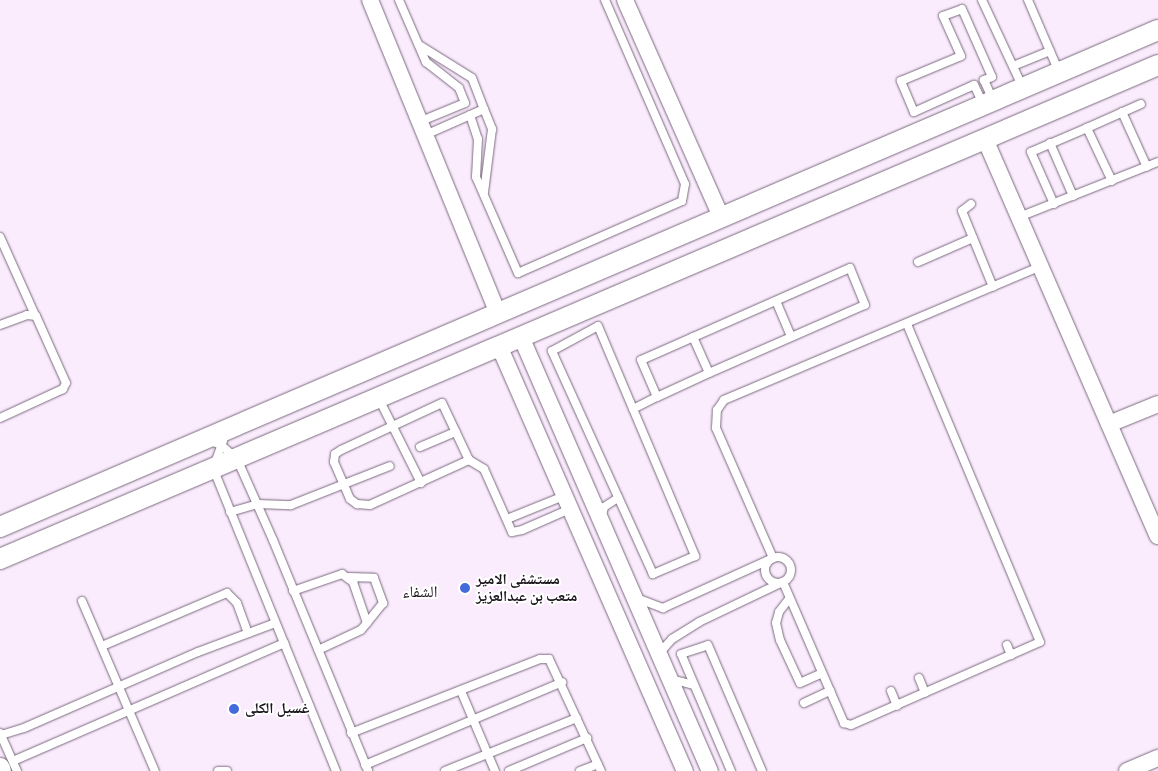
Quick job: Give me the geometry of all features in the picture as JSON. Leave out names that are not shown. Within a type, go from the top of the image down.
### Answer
[{"type":"street","points":[[370,0],[498,313]]},
{"type":"street","points":[[625,0],[721,217]]},
{"type":"street","points":[[0,527],[219,438],[368,369],[1023,88],[1155,29]]},
{"type":"street","points":[[0,559],[522,339],[1158,65]]},
{"type":"street","points":[[985,139],[1158,536]]},
{"type":"street","points":[[522,339],[710,771]]},
{"type":"street","points":[[500,348],[685,771]]},
{"type":"street","points":[[368,369],[379,399]]},
{"type":"street","points":[[1109,424],[1158,404]]},
{"type":"street","points":[[568,502],[588,493]]},
{"type":"street","points":[[1127,771],[1158,758]]},
{"type":"lane","points":[[399,0],[426,62],[459,88],[465,103]]},
{"type":"lane","points":[[470,116],[478,139],[476,177],[518,273],[682,201],[685,184],[606,0]]},
{"type":"lane","points":[[982,0],[1023,88]]},
{"type":"lane","points":[[1028,0],[1059,72]]},
{"type":"lane","points":[[962,9],[992,77],[984,80],[988,102],[974,85],[914,112],[901,81],[961,56],[944,16],[962,9]]},
{"type":"lane","points":[[417,44],[472,78],[492,129],[484,194]]},
{"type":"lane","points":[[1013,66],[1050,51]]},
{"type":"lane","points":[[422,128],[465,103],[480,98]]},
{"type":"lane","points":[[1054,204],[1031,152],[1140,104]]},
{"type":"lane","points":[[422,128],[470,116],[484,109]]},
{"type":"lane","points":[[1122,112],[1147,166]]},
{"type":"lane","points":[[1087,128],[1112,181]]},
{"type":"lane","points":[[1050,143],[1073,196]]},
{"type":"lane","points":[[1019,218],[1158,162]]},
{"type":"lane","points":[[971,204],[962,211],[993,287]]},
{"type":"lane","points":[[0,237],[66,384],[63,389],[0,418]]},
{"type":"lane","points":[[918,262],[973,238]]},
{"type":"lane","points":[[773,558],[716,428],[717,410],[724,400],[1041,266]]},
{"type":"lane","points":[[633,409],[709,373],[865,305],[850,268],[641,360],[657,397]]},
{"type":"lane","points":[[776,301],[791,337]]},
{"type":"lane","points":[[0,326],[27,315],[35,315]]},
{"type":"lane","points":[[783,582],[789,600],[844,723],[851,725],[1040,642],[907,324]]},
{"type":"lane","points":[[598,326],[633,409],[694,556],[653,574],[552,351],[598,326]]},
{"type":"lane","points":[[693,337],[709,373]]},
{"type":"lane","points":[[379,399],[421,484]]},
{"type":"lane","points":[[469,460],[421,484],[370,505],[357,504],[350,499],[334,462],[335,454],[341,450],[442,403],[469,460],[484,469],[512,532],[516,532],[568,502]]},
{"type":"lane","points":[[420,447],[456,432]]},
{"type":"lane","points":[[219,438],[237,459],[247,485],[258,504],[367,768],[473,719],[562,682]]},
{"type":"lane","points":[[219,438],[213,468],[334,770]]},
{"type":"lane","points":[[230,512],[258,504],[292,505],[390,466]]},
{"type":"lane","points":[[601,522],[604,507],[618,498]]},
{"type":"lane","points":[[507,519],[568,502]]},
{"type":"lane","points":[[773,558],[765,566],[765,574],[770,581],[783,582]]},
{"type":"lane","points":[[633,596],[646,604],[663,608],[773,558],[785,559],[790,566],[790,575],[783,582],[699,622],[672,639],[663,649],[660,657]]},
{"type":"lane","points":[[293,591],[335,575],[342,574],[349,577],[374,578],[384,603],[361,630],[318,650]]},
{"type":"lane","points":[[349,577],[353,582],[367,623]]},
{"type":"lane","points":[[102,646],[227,593],[237,603],[248,633]]},
{"type":"lane","points":[[789,600],[779,612],[776,623],[780,640],[800,683],[822,673]]},
{"type":"lane","points":[[82,601],[155,771]]},
{"type":"lane","points":[[5,767],[1,734],[24,728],[198,652],[275,623]]},
{"type":"lane","points":[[5,767],[284,643]]},
{"type":"lane","points":[[731,771],[681,654],[708,645],[762,771]]},
{"type":"lane","points":[[1007,645],[1012,655]]},
{"type":"lane","points":[[351,733],[545,658],[552,661],[600,767],[580,771]]},
{"type":"lane","points":[[977,660],[981,669]]},
{"type":"lane","points":[[919,678],[926,693]]},
{"type":"lane","points":[[671,679],[693,685]]},
{"type":"lane","points":[[461,691],[495,771]]},
{"type":"lane","points":[[804,703],[830,691]]},
{"type":"lane","points":[[890,691],[897,706]]},
{"type":"lane","points":[[445,771],[578,718]]},
{"type":"lane","points":[[509,771],[587,738]]},
{"type":"lane","points":[[5,767],[17,771]]},
{"type":"lane","points":[[218,771],[227,771]]},
{"type":"place","name":"مستشفى الامير متعب بن عبدالعزيز","points":[[465,588]]},
{"type":"place","name":"غسيل الكلى","points":[[234,709]]},
{"type":"district","name":"الشفاء","points":[[420,592]]}]
